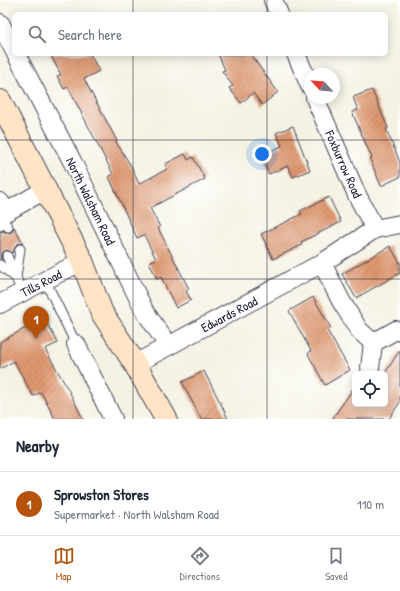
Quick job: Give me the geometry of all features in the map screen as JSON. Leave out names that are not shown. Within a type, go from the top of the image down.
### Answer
[{"type":"main road","points":[[0,100],[82,261],[102,313],[135,364],[166,419]]},
{"type":"street","points":[[273,0],[278,12]]},
{"type":"street","points":[[0,23],[12,46]]},
{"type":"street","name":"North Walsham Road","points":[[17,56],[72,161],[144,310],[168,346]]},
{"type":"street","points":[[297,56],[304,72]]},
{"type":"street","name":"Foxburrow Road","points":[[318,104],[357,195],[375,229]]},
{"type":"street","points":[[3,218],[45,190]]},
{"type":"street","name":"Edwards Road","points":[[135,364],[322,263],[375,229],[400,224]]},
{"type":"street","name":"Tills Road","points":[[0,304],[19,285],[46,280],[82,261]]},
{"type":"street","points":[[322,263],[341,301],[359,330],[373,342]]},
{"type":"street","points":[[373,342],[396,330]]},
{"type":"street","points":[[370,368],[373,342]]},
{"type":"street","points":[[76,344],[113,419]]},
{"type":"lane","points":[[19,285],[20,249]]},
{"type":"lane","points":[[7,256],[19,285]]},
{"type":"lane","points":[[0,265],[19,285]]},
{"type":"lane","points":[[0,273],[19,285]]},
{"type":"lane","points":[[46,280],[76,344]]},
{"type":"building","points":[[51,56],[91,56],[99,71],[84,79],[117,141],[116,142],[131,166],[139,184],[167,169],[165,164],[185,154],[188,160],[193,157],[205,179],[150,208],[160,227],[158,228],[189,289],[186,291],[191,300],[176,308],[161,277],[157,279],[149,262],[156,259],[144,235],[137,238],[109,177],[113,174],[68,87],[64,89],[57,76],[61,75]]},
{"type":"building","points":[[219,56],[251,56],[278,92],[262,105],[253,93],[241,103],[229,88],[233,86],[222,71],[225,70]]},
{"type":"building","points":[[372,90],[400,162],[400,177],[381,186],[370,159],[372,158],[352,112],[358,110],[353,97]]},
{"type":"building","points":[[293,126],[310,170],[293,177],[288,166],[269,174],[261,155],[282,146],[276,133]]},
{"type":"building","points":[[329,197],[341,222],[301,242],[302,245],[273,259],[261,234],[302,214],[300,211]]},
{"type":"building","points":[[14,227],[23,244],[18,243],[12,253],[8,250],[4,251],[1,255],[2,259],[0,259],[0,232],[12,232]]},
{"type":"building","points":[[390,246],[400,263],[400,273],[356,298],[342,274]]},
{"type":"building","points":[[313,297],[331,328],[327,330],[350,370],[325,385],[308,354],[311,351],[289,311]]},
{"type":"building","points":[[44,318],[58,343],[45,349],[83,419],[55,419],[41,392],[33,396],[14,361],[0,369],[0,342]]},
{"type":"building","points":[[400,350],[400,402],[389,419],[332,419],[352,390],[352,407],[388,407],[388,371],[386,371]]},
{"type":"building","points":[[204,371],[228,419],[201,419],[182,382]]},
{"type":"place","name":"Sprowston Stores","points":[[36,339]]}]
